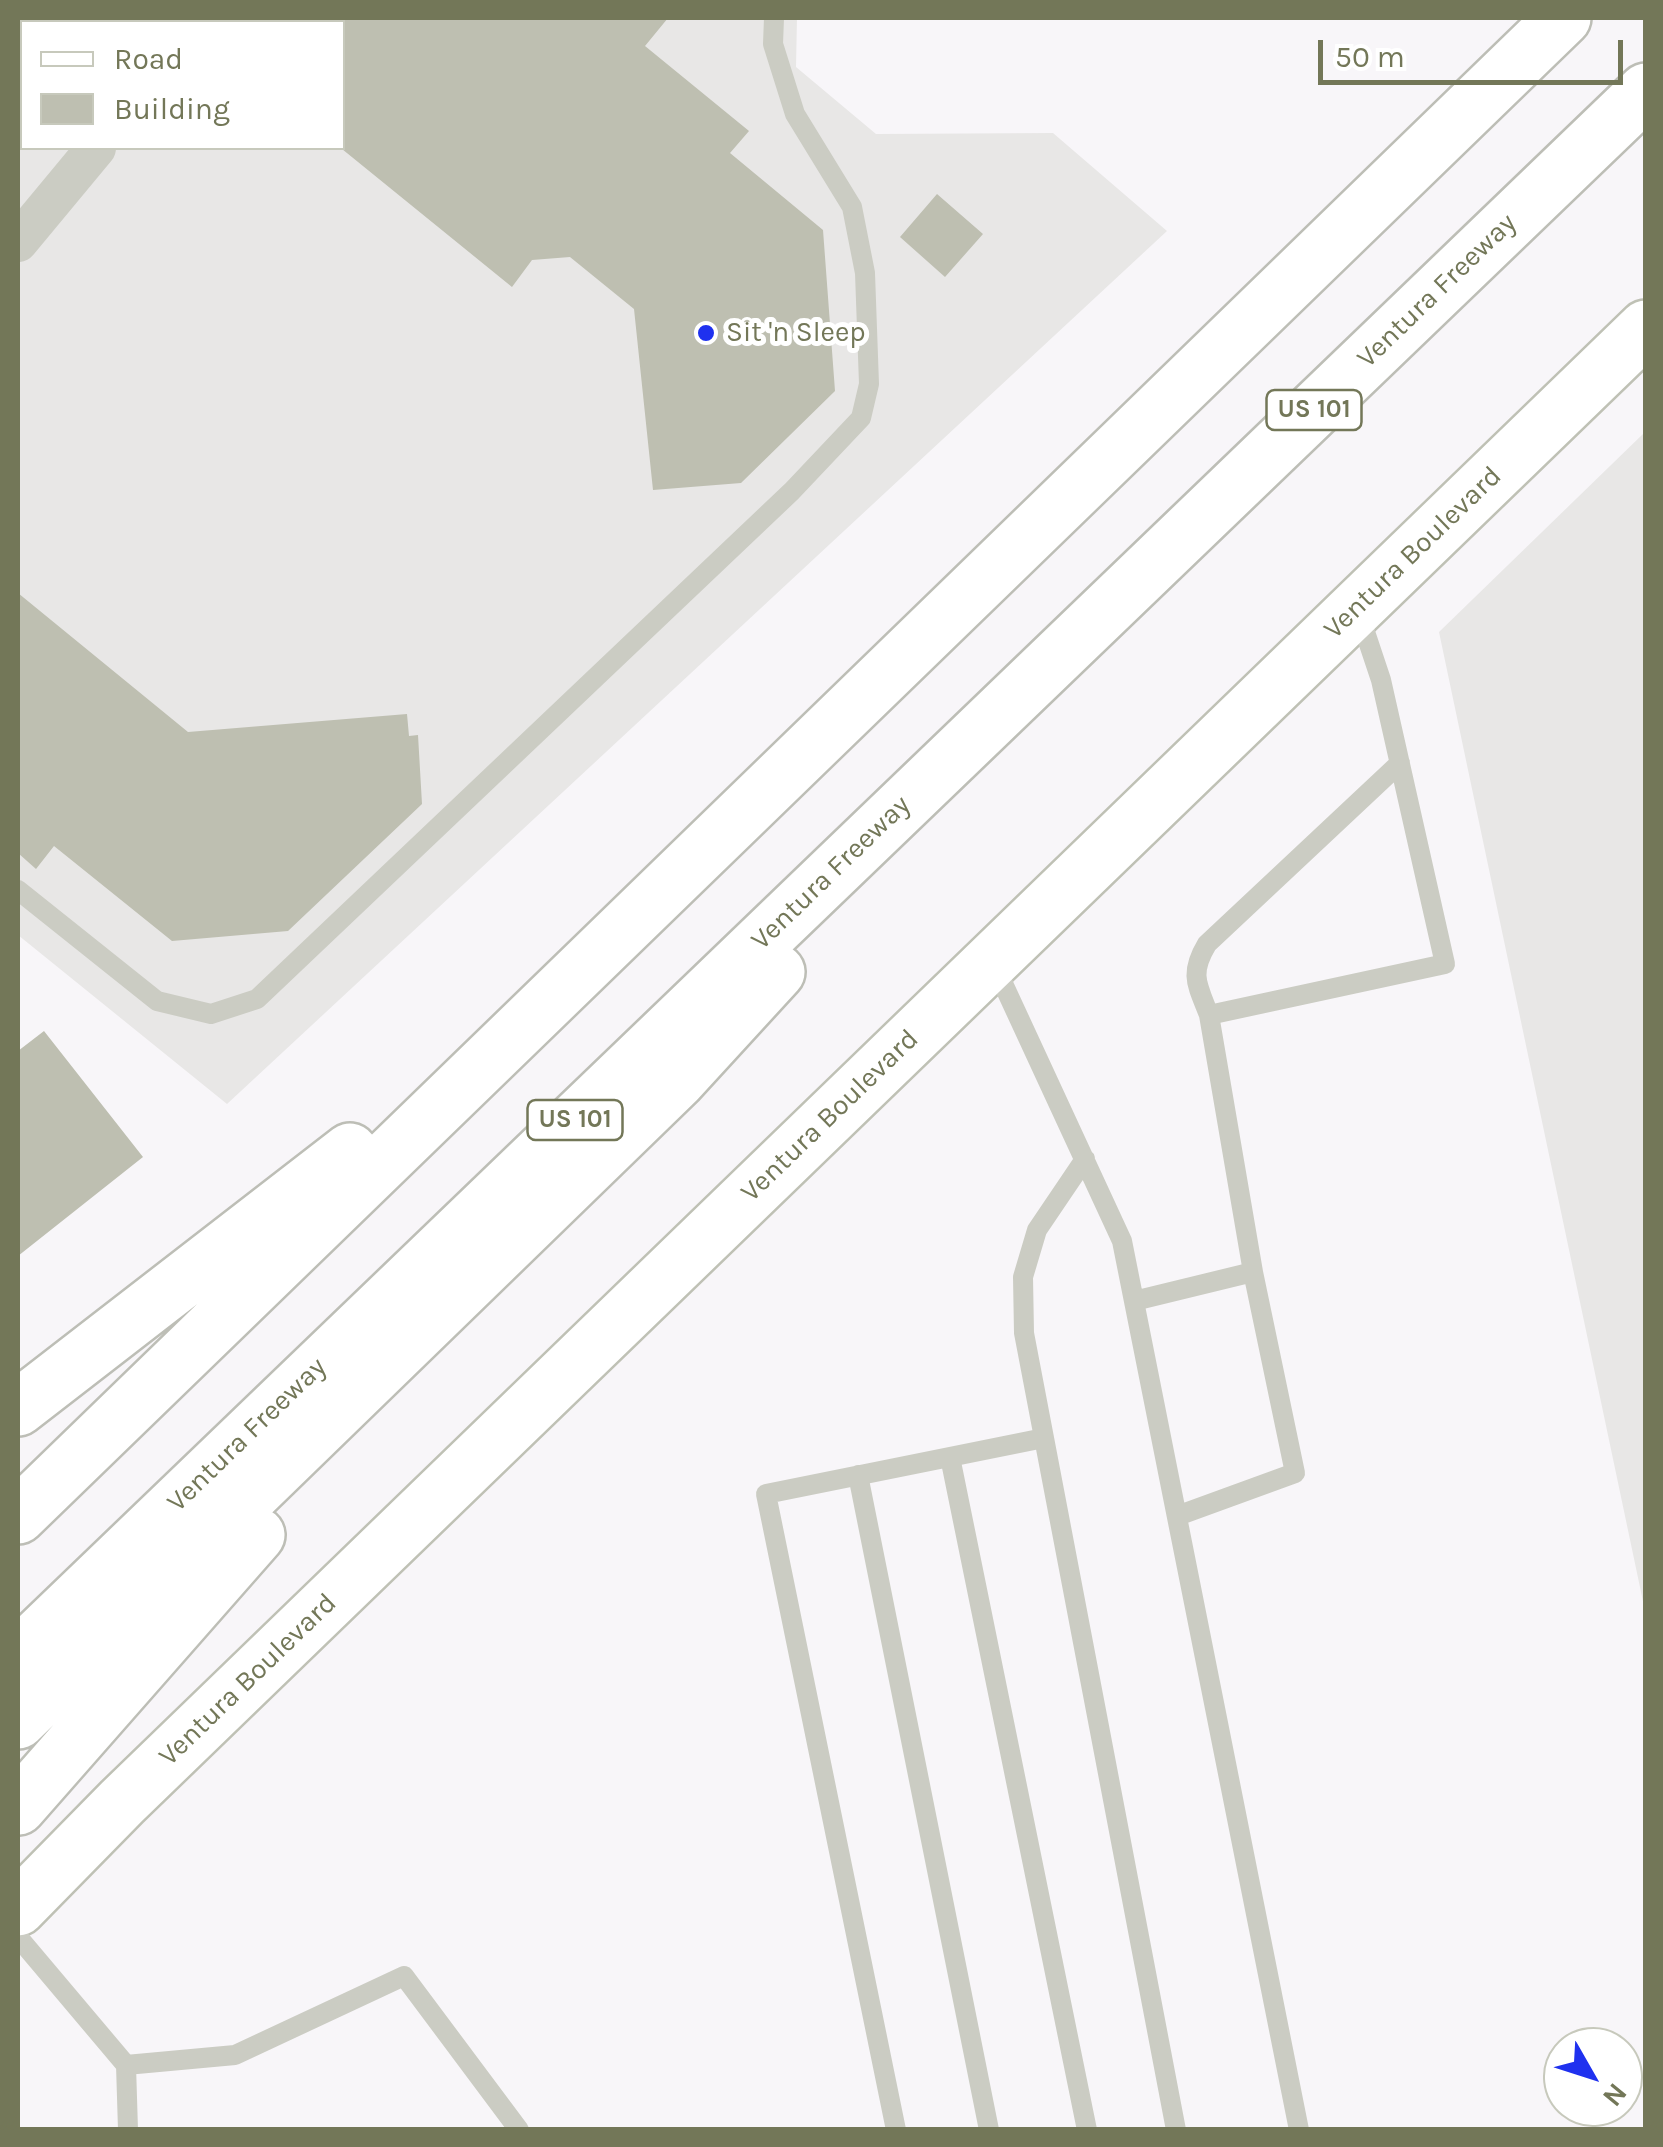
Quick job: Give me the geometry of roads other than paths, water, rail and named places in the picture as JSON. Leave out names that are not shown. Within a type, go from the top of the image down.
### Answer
[{"type":"main road","points":[[18,1516],[1563,18]]},
{"type":"main road","name":"Ventura Freeway","points":[[18,1656],[1646,91]]},
{"type":"main road","name":"Ventura Boulevard","points":[[18,1908],[122,1802],[1646,328]]},
{"type":"main road","points":[[18,1807],[244,1548],[1132,584]]},
{"type":"main road","points":[[18,1408],[558,990]]},
{"type":"main road","points":[[18,1721],[678,1080]]},
{"type":"street","points":[[18,242],[94,150]]},
{"type":"lane","points":[[18,890],[157,1000],[211,1014],[256,999],[778,504],[860,418],[869,384],[865,273],[852,207],[795,114],[773,44],[774,18]]},
{"type":"lane","points":[[1209,1015],[1445,964],[1382,680],[1356,608]]},
{"type":"lane","points":[[1177,1516],[1295,1473],[1253,1272],[1209,1015],[1196,980],[1195,963],[1208,944],[1400,763]]},
{"type":"lane","points":[[992,959],[1122,1241],[1299,2130]]},
{"type":"lane","points":[[1084,1159],[1037,1230],[1023,1278],[1024,1333],[1176,2130]]},
{"type":"lane","points":[[1134,1301],[1253,1272]]},
{"type":"lane","points":[[896,2130],[766,1494],[1044,1438]]},
{"type":"lane","points":[[950,1457],[1087,2130]]},
{"type":"lane","points":[[858,1475],[989,2130]]},
{"type":"lane","points":[[18,1938],[126,2064],[128,2130]]},
{"type":"lane","points":[[126,2064],[235,2055],[404,1976],[519,2130]]},
{"type":"place","name":"Sit 'n Sleep","points":[[706,333]]}]
